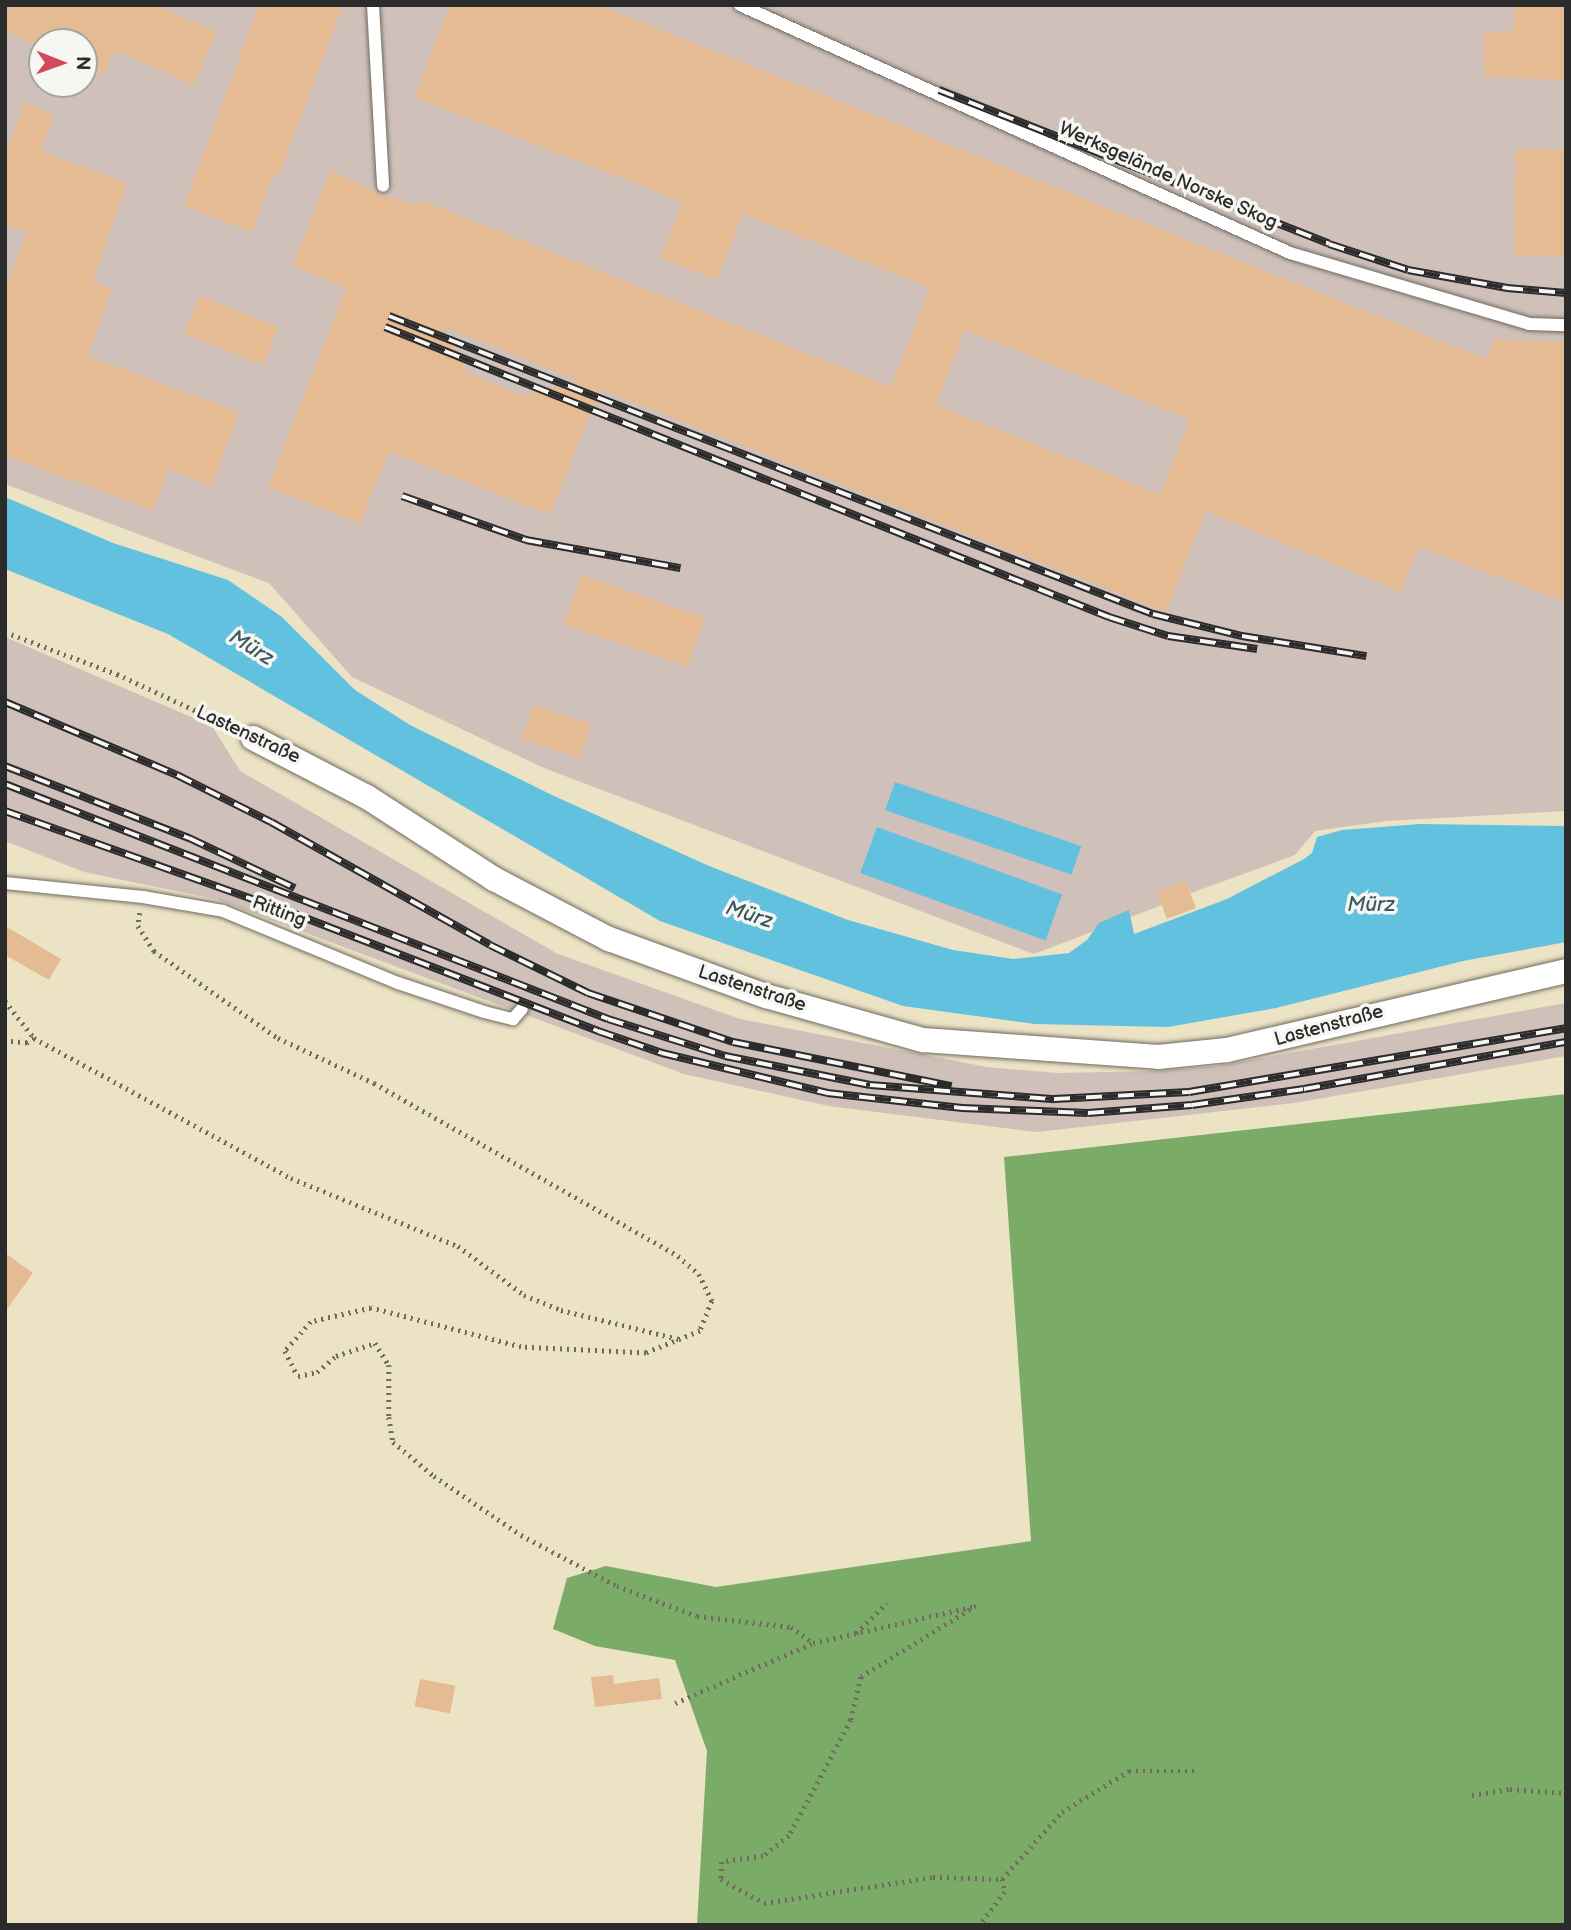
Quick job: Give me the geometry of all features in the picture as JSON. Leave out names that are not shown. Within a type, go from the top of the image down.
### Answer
[{"type":"street","name":"Lastenstraße","points":[[253,738],[368,797],[556,922],[766,996],[923,1040],[1061,1053],[1158,1057],[1227,1050],[1566,971]]},
{"type":"lane","points":[[373,5],[383,186]]},
{"type":"lane","name":"Werksgelände Norske Skog","points":[[740,5],[770,11],[1290,253],[1529,324],[1566,325]]},
{"type":"lane","name":"Ritting","points":[[5,883],[143,897],[223,911],[398,983],[500,1017],[513,1019],[522,1009]]},
{"type":"path","name":"Lastenstraße","points":[[5,632],[117,674],[253,738]]},
{"type":"path","points":[[143,897],[138,926],[154,951],[278,1038],[374,1083],[678,1256],[699,1274],[712,1301],[700,1331],[646,1353],[521,1347],[371,1308],[311,1322],[285,1351],[298,1376],[317,1373],[336,1356],[375,1343],[390,1365],[388,1417],[393,1442],[434,1476],[522,1535],[617,1586],[697,1616],[791,1627],[813,1643]]},
{"type":"path","points":[[5,1001],[34,1038],[291,1178],[458,1246],[524,1296],[561,1310],[680,1339]]},
{"type":"path","points":[[5,1041],[27,1043],[34,1038]]},
{"type":"path","points":[[855,1634],[887,1603]]},
{"type":"path","points":[[675,1703],[813,1643],[976,1606],[861,1677],[851,1720],[789,1836],[763,1856],[722,1862],[721,1879],[765,1903],[933,1877],[1002,1880]]},
{"type":"path","points":[[1002,1880],[1062,1812],[1129,1771],[1195,1771]]},
{"type":"path","points":[[1472,1795],[1510,1789],[1566,1793]]},
{"type":"path","points":[[980,1925],[1005,1892],[1002,1880]]},
{"type":"shaded area","points":[[5,5],[1566,5],[1566,811],[1386,821],[1315,831],[1295,855],[1191,893],[1186,882],[1157,893],[1162,905],[1034,954],[544,768],[352,677],[269,583],[5,484]]},
{"type":"shaded area","points":[[5,637],[212,726],[240,771],[558,954],[740,1019],[987,1067],[1057,1073],[1157,1071],[1218,1066],[1566,1003],[1566,1056],[1294,1103],[1037,1132],[829,1106],[684,1074],[215,899],[84,872],[5,841]]},
{"type":"green space","points":[[1566,1094],[1566,1925],[697,1925],[707,1751],[675,1660],[595,1646],[553,1629],[567,1578],[606,1566],[716,1587],[1031,1541],[1004,1157]]},
{"type":"water","name":"Mürz","points":[[5,497],[113,543],[228,580],[282,617],[355,690],[410,725],[552,795],[709,866],[848,920],[953,950],[1013,959],[1069,953],[1087,940],[1099,923],[1129,910],[1134,934],[1227,899],[1304,859],[1312,853],[1317,837],[1342,830],[1420,824],[1566,826],[1566,942],[1463,961],[1276,1008],[1168,1027],[1035,1024],[903,1006],[660,921],[168,634],[5,569]]},
{"type":"water","points":[[895,782],[1081,846],[1072,875],[885,810]]},
{"type":"water","points":[[877,827],[1062,894],[1045,940],[860,873]]},
{"type":"building","points":[[5,5],[155,5],[217,32],[194,85],[115,50],[104,75],[98,72],[98,28],[28,28],[28,41],[5,31]]},
{"type":"building","points":[[259,5],[343,5],[279,175],[274,174],[252,232],[184,206]]},
{"type":"building","points":[[450,5],[598,5],[1486,359],[1495,339],[1566,342],[1566,602],[1418,547],[1401,592],[1206,511],[1166,612],[600,389],[550,515],[389,451],[360,524],[268,487],[346,288],[292,266],[331,170],[380,194],[418,206],[420,200],[891,387],[930,288],[743,214],[717,280],[661,258],[683,202],[414,97]],"holes":[[[442,326],[580,381],[521,395],[469,374]],[[965,330],[1190,419],[1160,494],[936,405]]]},
{"type":"building","points":[[1514,5],[1566,5],[1566,80],[1484,77],[1484,33],[1514,30]]},
{"type":"building","points":[[24,103],[54,114],[41,152],[127,183],[93,282],[112,289],[88,356],[239,412],[212,486],[168,469],[153,510],[5,456],[5,291],[27,232],[5,224],[5,156]]},
{"type":"building","points":[[1516,149],[1566,150],[1564,256],[1514,255]]},
{"type":"building","points":[[199,296],[278,326],[264,365],[184,334]]},
{"type":"building","points":[[581,575],[705,618],[688,667],[564,624]]},
{"type":"building","points":[[533,705],[591,724],[580,758],[522,739]]},
{"type":"building","points":[[1186,881],[1196,908],[1167,919],[1157,892]]},
{"type":"building","points":[[5,926],[61,959],[49,980],[5,955]]},
{"type":"building","points":[[5,1253],[33,1273],[5,1312]]},
{"type":"building","points":[[613,1675],[614,1684],[659,1678],[662,1699],[595,1707],[591,1677]]},
{"type":"building","points":[[420,1679],[455,1686],[450,1713],[415,1706]]},
{"type":"railway","points":[[939,90],[1329,244],[1408,270],[1507,288],[1566,293]]},
{"type":"railway","points":[[389,316],[1153,614],[1242,636],[1366,656]]},
{"type":"railway","points":[[385,327],[1109,617],[1168,636],[1257,649]]},
{"type":"railway","points":[[402,496],[526,540],[680,568]]},
{"type":"railway","points":[[5,702],[177,775],[271,822],[490,945],[588,993],[733,1042],[952,1086]]},
{"type":"railway","points":[[5,766],[189,838],[295,888]]},
{"type":"railway","points":[[5,784],[608,1019],[725,1056],[870,1085],[1054,1099],[1189,1092],[1566,1028]]},
{"type":"railway","points":[[5,811],[295,914],[662,1053],[827,1093],[962,1108],[1088,1113],[1192,1105],[1304,1089],[1566,1042]]}]
